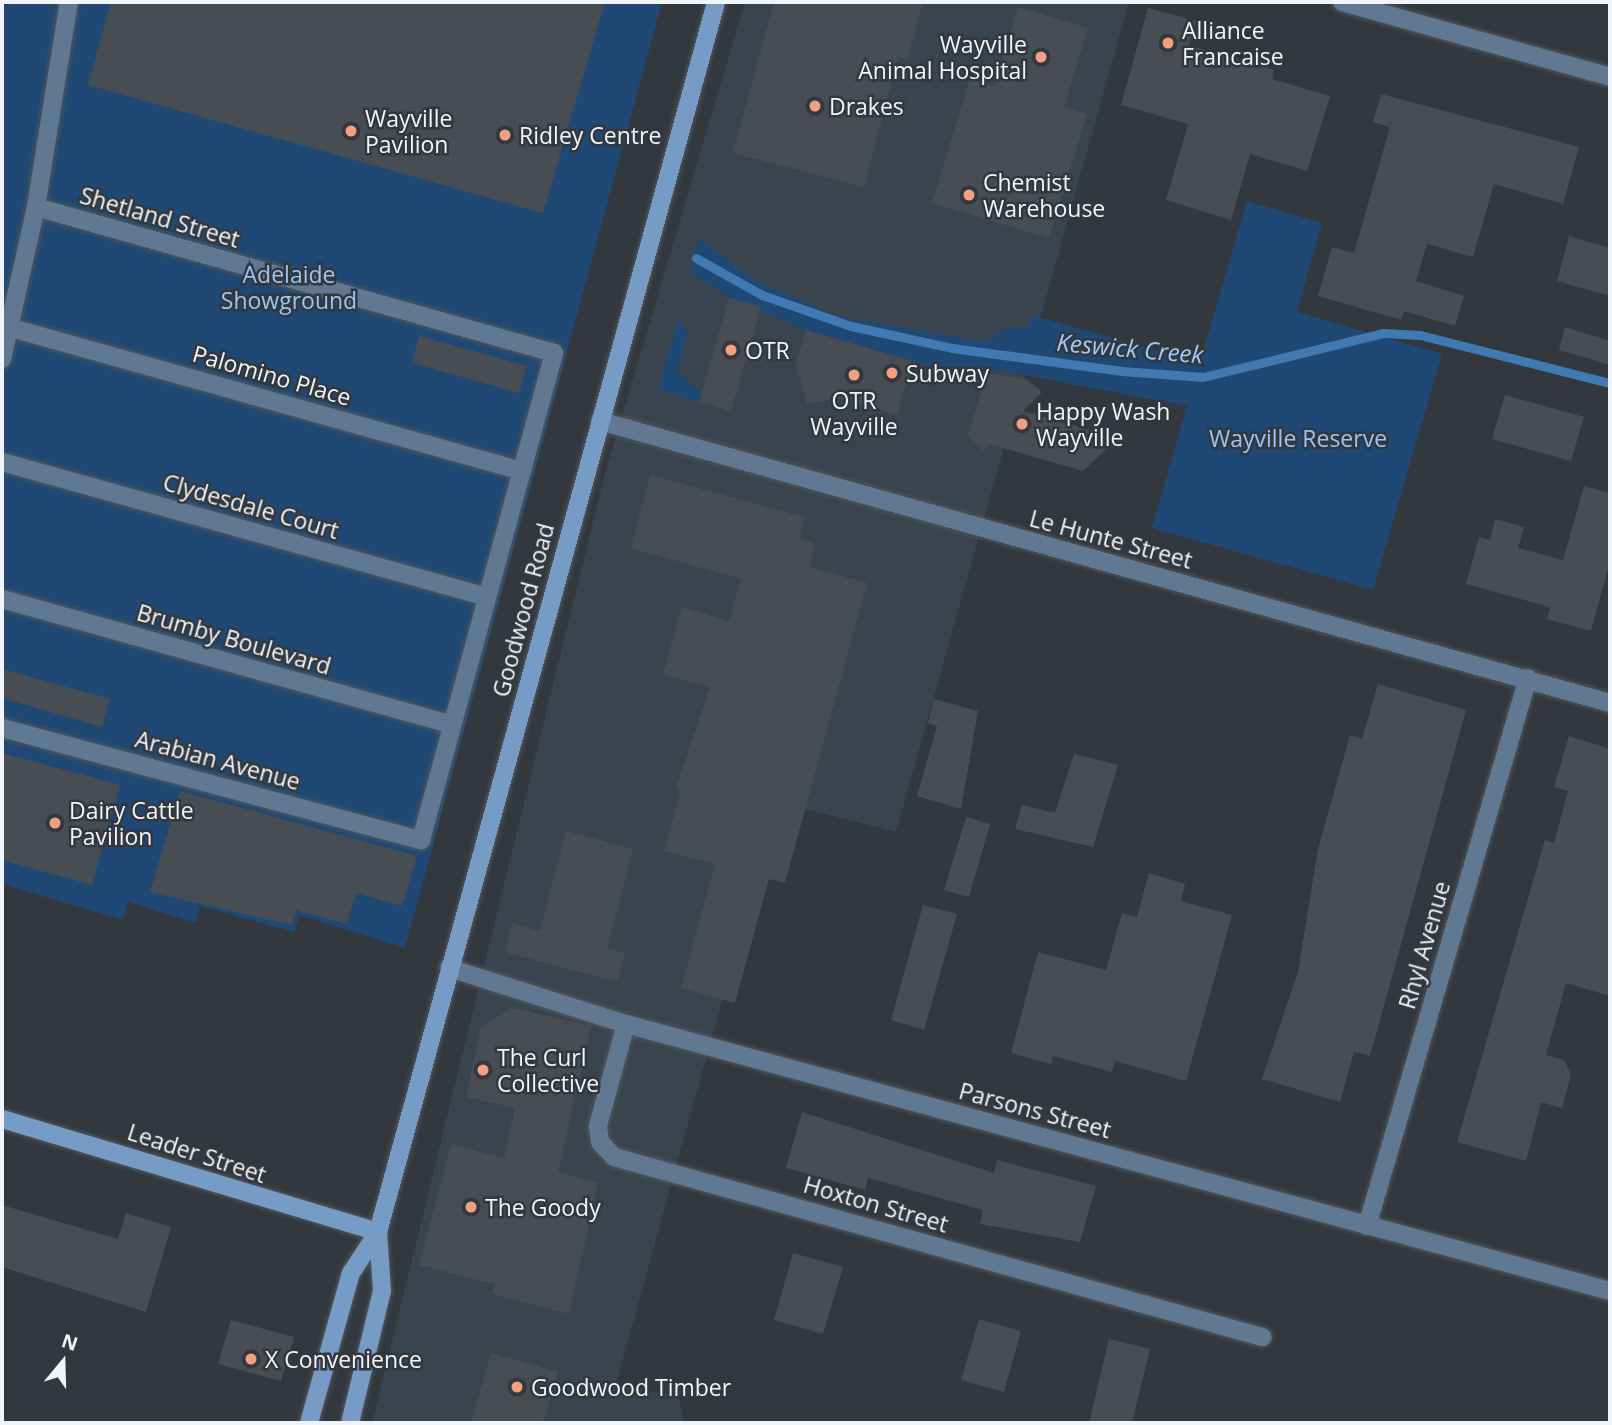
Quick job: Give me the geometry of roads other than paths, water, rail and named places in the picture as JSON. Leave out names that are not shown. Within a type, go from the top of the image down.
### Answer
[{"type":"main road","name":"Goodwood Road","points":[[309,1423],[351,1273],[378,1232],[716,2]]},
{"type":"main road","name":"Leader Street","points":[[2,1119],[378,1232]]},
{"type":"main road","name":"Goodwood Road","points":[[349,1423],[382,1291],[378,1232]]},
{"type":"street","points":[[2,359],[36,207],[69,2]]},
{"type":"street","points":[[1342,2],[1361,5],[1610,78]]},
{"type":"street","name":"Shetland Street","points":[[36,207],[554,353],[522,471]]},
{"type":"street","name":"Palomino Place","points":[[8,327],[522,471]]},
{"type":"street","name":"Le Hunte Street","points":[[600,421],[1610,703]]},
{"type":"street","name":"Clydesdale Court","points":[[2,462],[487,597]]},
{"type":"street","points":[[452,725],[522,471]]},
{"type":"street","name":"Brumby Boulevard","points":[[2,599],[452,725]]},
{"type":"street","name":"Rhyl Avenue","points":[[1367,1226],[1528,678]]},
{"type":"street","name":"Arabian Avenue","points":[[2,728],[421,840],[452,725]]},
{"type":"street","name":"Parsons Street","points":[[449,968],[626,1024],[1610,1291]]},
{"type":"street","name":"Hoxton Street","points":[[626,1024],[598,1126],[600,1142],[614,1157],[1262,1337]]},
{"type":"waterway","name":"Keswick Creek","points":[[696,258],[762,295],[851,326],[952,348],[1122,371],[1203,377],[1383,333],[1420,335],[1610,383]]},
{"type":"place","name":"Alliance Francaise","points":[[1168,43]]},
{"type":"place","name":"Wayville Animal Hospital","points":[[1041,57]]},
{"type":"place","name":"Drakes","points":[[815,106]]},
{"type":"place","name":"Wayville Pavilion","points":[[351,131]]},
{"type":"place","name":"Ridley Centre","points":[[505,135]]},
{"type":"place","name":"Chemist Warehouse","points":[[969,195]]},
{"type":"place","name":"OTR","points":[[731,350]]},
{"type":"place","name":"Subway","points":[[892,373]]},
{"type":"place","name":"OTR Wayville","points":[[854,375]]},
{"type":"place","name":"Happy Wash Wayville","points":[[1022,424]]},
{"type":"place","name":"Dairy Cattle Pavilion","points":[[55,823]]},
{"type":"place","name":"The Curl Collective","points":[[483,1070]]},
{"type":"place","name":"The Goody","points":[[471,1207]]},
{"type":"place","name":"X Convenience","points":[[251,1359]]},
{"type":"place","name":"Goodwood Timber","points":[[517,1387]]},
{"type":"park label","name":"Adelaide Showground","points":[[289,287]]},
{"type":"park label","name":"Wayville Reserve","points":[[1298,438]]}]
